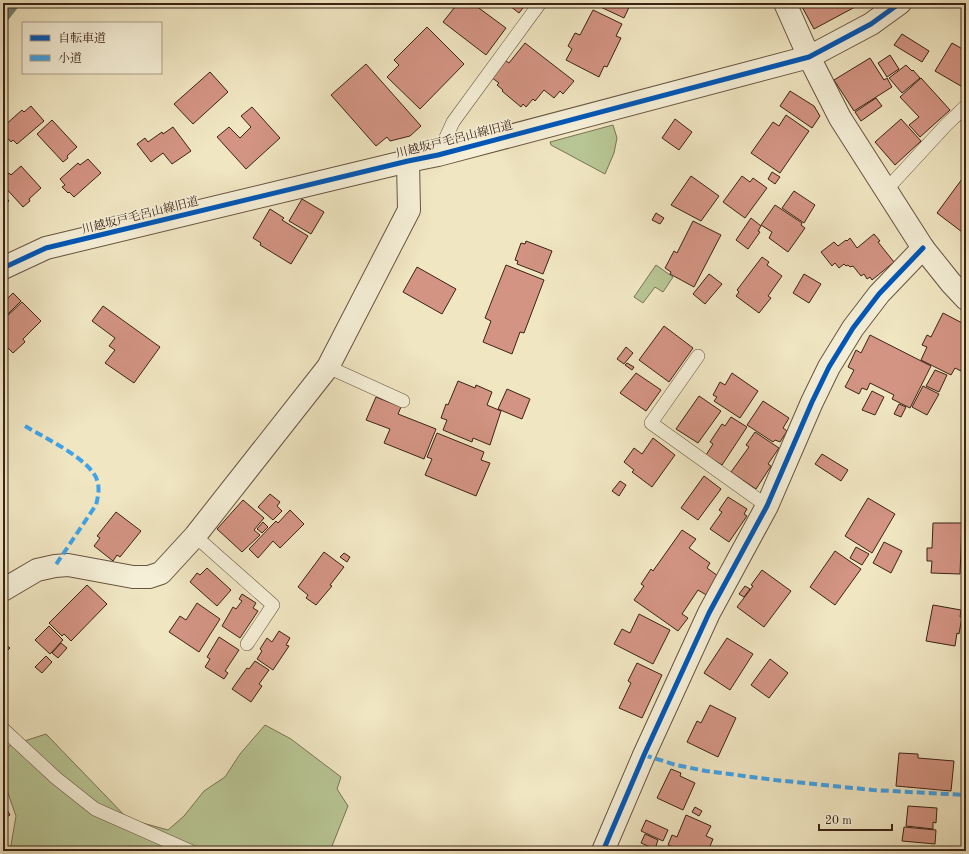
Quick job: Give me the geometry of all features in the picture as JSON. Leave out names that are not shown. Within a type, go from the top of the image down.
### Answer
[{"type":"street","points":[[785,3],[809,57],[840,118],[923,248],[966,299]]},
{"type":"street","name":"川越坂戸毛呂山線旧道","points":[[3,268],[46,248],[438,155],[809,57],[871,24],[900,3]]},
{"type":"street","points":[[3,590],[37,570],[55,566],[68,565],[133,577],[148,577],[160,573],[195,536],[328,367],[409,210],[408,161]]},
{"type":"street","points":[[603,851],[644,755],[708,613],[767,506],[828,367],[853,328],[879,294],[923,248]]},
{"type":"lane","points":[[438,155],[453,122],[540,3]]},
{"type":"lane","points":[[886,190],[946,125],[966,106]]},
{"type":"lane","points":[[698,356],[651,423],[767,506]]},
{"type":"lane","points":[[328,367],[403,401]]},
{"type":"lane","points":[[195,536],[273,605],[247,644]]},
{"type":"lane","points":[[3,729],[56,778],[95,809],[190,851]]},
{"type":"green space","points":[[613,125],[617,138],[614,153],[605,174],[551,145],[550,142]]},
{"type":"green space","points":[[656,265],[673,277],[663,292],[655,287],[643,303],[634,297]]},
{"type":"green space","points":[[265,725],[291,739],[341,777],[337,789],[348,806],[330,851],[10,851],[16,816],[3,779],[3,748],[46,734],[128,819],[168,830],[184,816],[204,791],[225,777],[240,754]]},
{"type":"building","points":[[458,3],[472,3],[506,28],[486,55],[443,22]]},
{"type":"building","points":[[506,3],[527,3],[519,13]]},
{"type":"building","points":[[592,3],[631,3],[624,18]]},
{"type":"building","points":[[800,3],[853,3],[855,7],[814,29]]},
{"type":"building","points":[[593,10],[622,24],[616,36],[621,38],[607,67],[604,66],[599,77],[566,60],[572,49],[568,46],[575,33],[580,35]]},
{"type":"building","points":[[427,27],[464,64],[420,109],[387,77],[399,65],[394,60]]},
{"type":"building","points":[[902,34],[929,51],[922,62],[894,45]]},
{"type":"building","points":[[525,43],[574,81],[563,94],[560,91],[554,98],[544,90],[535,101],[533,99],[526,107],[523,104],[521,107],[502,91],[503,90],[497,85],[499,83],[491,77],[505,60],[509,63]]},
{"type":"building","points":[[952,43],[966,51],[966,89],[935,71]]},
{"type":"building","points":[[890,55],[899,69],[887,77],[878,63]]},
{"type":"building","points":[[870,58],[884,80],[887,78],[892,87],[854,111],[834,80]]},
{"type":"building","points":[[366,64],[421,126],[410,136],[390,141],[387,137],[376,146],[331,95]]},
{"type":"building","points":[[906,65],[920,78],[902,93],[889,78]]},
{"type":"building","points":[[210,72],[228,92],[193,124],[174,104]]},
{"type":"building","points":[[921,78],[950,110],[920,137],[909,125],[919,117],[900,97]]},
{"type":"building","points":[[790,91],[814,106],[820,116],[812,128],[780,106]]},
{"type":"building","points":[[876,98],[882,106],[861,121],[855,112]]},
{"type":"building","points":[[31,106],[44,121],[17,144],[13,140],[11,142],[4,134],[6,132],[3,127],[22,110],[24,112]]},
{"type":"building","points":[[252,107],[280,138],[246,169],[217,137],[229,127],[240,138],[251,127],[241,116]]},
{"type":"building","points":[[786,115],[809,131],[780,173],[751,153],[773,122],[779,126]]},
{"type":"building","points":[[675,119],[692,132],[679,150],[662,138]]},
{"type":"building","points":[[901,119],[921,141],[895,165],[875,142]]},
{"type":"building","points":[[52,120],[77,147],[63,162],[37,134]]},
{"type":"building","points":[[173,127],[191,151],[172,164],[163,153],[151,162],[137,144],[145,138],[148,142],[162,132],[163,134]]},
{"type":"building","points":[[88,159],[101,173],[74,197],[62,187],[65,185],[60,179],[78,163],[80,165]]},
{"type":"building","points":[[21,166],[41,188],[23,207],[3,185],[3,179],[9,173],[11,175]]},
{"type":"building","points":[[772,172],[780,177],[775,184],[768,179]]},
{"type":"building","points":[[965,175],[966,176],[966,235],[937,213]]},
{"type":"building","points":[[691,176],[719,196],[701,221],[671,205]]},
{"type":"building","points":[[742,176],[750,182],[753,178],[767,188],[745,218],[723,202]]},
{"type":"building","points":[[794,191],[815,205],[804,223],[782,208]]},
{"type":"building","points":[[3,194],[9,201],[3,206]]},
{"type":"building","points":[[302,199],[324,212],[311,234],[289,221]]},
{"type":"building","points":[[775,205],[802,223],[801,225],[805,228],[788,252],[769,238],[772,232],[761,225]]},
{"type":"building","points":[[270,209],[284,218],[282,220],[308,236],[291,264],[260,245],[261,243],[253,238]]},
{"type":"building","points":[[656,213],[664,218],[660,224],[652,220]]},
{"type":"building","points":[[751,218],[761,226],[758,231],[760,232],[748,249],[736,240]]},
{"type":"building","points":[[693,221],[721,235],[694,287],[670,274],[671,272],[665,268],[674,251],[677,253]]},
{"type":"building","points":[[874,234],[880,241],[878,242],[894,262],[872,280],[870,277],[867,279],[864,274],[861,276],[853,266],[850,267],[844,264],[839,268],[835,263],[832,266],[821,252],[834,242],[838,246],[850,238],[857,248]]},
{"type":"building","points":[[526,241],[552,251],[543,274],[517,264],[518,261],[515,260],[521,243],[525,244]]},
{"type":"building","points":[[762,257],[769,262],[767,265],[782,276],[768,296],[771,298],[759,313],[736,296],[739,292],[737,290]]},
{"type":"building","points":[[506,265],[544,280],[524,333],[520,332],[512,354],[483,342],[491,321],[485,318]]},
{"type":"building","points":[[417,267],[456,289],[442,314],[403,292]]},
{"type":"building","points":[[709,274],[722,284],[705,304],[693,294]]},
{"type":"building","points":[[804,274],[821,284],[809,303],[793,293]]},
{"type":"building","points":[[13,293],[21,301],[7,315],[3,310],[3,303]]},
{"type":"building","points":[[22,302],[41,321],[23,339],[25,342],[13,353],[3,343],[3,320]]},
{"type":"building","points":[[103,306],[160,347],[134,383],[105,363],[115,350],[109,346],[115,338],[92,321]]},
{"type":"building","points":[[943,313],[966,325],[966,347],[961,357],[966,360],[961,371],[955,368],[951,375],[921,360],[927,347],[922,345],[927,335],[931,337]]},
{"type":"building","points":[[664,326],[693,348],[669,382],[639,360]]},
{"type":"building","points":[[870,335],[931,366],[910,408],[892,399],[894,395],[870,383],[867,390],[862,388],[859,394],[845,387],[854,370],[848,367],[856,350],[861,353]]},
{"type":"building","points":[[626,347],[633,353],[624,364],[617,359]]},
{"type":"building","points":[[627,363],[634,367],[632,370],[625,365]]},
{"type":"building","points":[[935,370],[947,375],[939,392],[926,386]]},
{"type":"building","points":[[636,373],[661,390],[646,411],[620,393]]},
{"type":"building","points":[[732,373],[758,391],[740,418],[714,401],[717,397],[713,395],[720,382],[725,385]]},
{"type":"building","points":[[458,381],[475,388],[476,385],[492,392],[487,405],[501,411],[490,445],[473,438],[472,442],[443,430],[447,420],[441,418],[446,404],[448,405]]},
{"type":"building","points":[[923,386],[939,394],[927,415],[912,407]]},
{"type":"building","points":[[507,389],[530,399],[522,419],[498,409]]},
{"type":"building","points":[[872,391],[884,397],[875,415],[862,410]]},
{"type":"building","points":[[699,396],[721,411],[698,443],[676,429]]},
{"type":"building","points":[[376,397],[401,407],[398,414],[436,429],[424,459],[384,443],[390,429],[366,420]]},
{"type":"building","points":[[763,401],[789,418],[783,428],[787,431],[780,442],[775,440],[773,442],[747,425]]},
{"type":"building","points":[[899,404],[906,407],[901,417],[894,414]]},
{"type":"building","points":[[731,417],[747,427],[722,465],[706,455],[713,444],[710,442],[722,424],[725,426]]},
{"type":"building","points":[[755,432],[779,448],[768,464],[771,466],[756,489],[731,472],[749,447],[746,445]]},
{"type":"building","points":[[437,433],[484,452],[481,460],[490,463],[476,496],[425,475],[432,459],[427,457]]},
{"type":"building","points":[[653,438],[675,455],[652,487],[632,472],[634,470],[624,462],[634,448],[642,454]]},
{"type":"building","points":[[822,454],[848,470],[841,481],[815,464]]},
{"type":"building","points":[[704,476],[721,489],[698,520],[681,508]]},
{"type":"building","points":[[620,481],[626,485],[619,496],[612,491]]},
{"type":"building","points":[[270,494],[280,502],[277,506],[282,511],[273,520],[258,507]]},
{"type":"building","points":[[728,497],[747,509],[744,514],[747,516],[729,542],[710,529],[722,512],[719,510]]},
{"type":"building","points":[[868,498],[895,514],[872,553],[845,536]]},
{"type":"building","points":[[243,500],[264,518],[254,530],[260,535],[242,552],[217,529]]},
{"type":"building","points":[[290,510],[304,524],[280,548],[273,541],[258,558],[249,549],[276,521],[278,523]]},
{"type":"building","points":[[116,512],[141,531],[120,557],[117,555],[113,561],[94,546],[100,538],[97,536]]},
{"type":"building","points":[[263,522],[268,527],[262,533],[257,529]]},
{"type":"building","points":[[933,523],[962,523],[960,574],[931,573],[932,561],[927,561],[927,548],[932,548]]},
{"type":"building","points":[[682,530],[696,539],[689,548],[710,563],[707,568],[718,576],[708,596],[698,590],[682,614],[688,618],[678,631],[634,600],[644,586],[641,584],[651,569],[653,571]]},
{"type":"building","points":[[884,542],[902,551],[891,573],[873,563]]},
{"type":"building","points":[[856,547],[869,554],[862,565],[850,558]]},
{"type":"building","points":[[835,551],[861,569],[835,605],[810,587]]},
{"type":"building","points":[[324,552],[344,567],[330,585],[332,586],[316,605],[306,598],[308,595],[298,587]]},
{"type":"building","points":[[344,553],[350,557],[347,562],[340,557]]},
{"type":"building","points":[[207,568],[231,590],[217,606],[190,582],[197,573],[200,575]]},
{"type":"building","points":[[762,570],[791,591],[764,627],[737,607],[753,586],[751,585]]},
{"type":"building","points":[[87,585],[107,604],[71,641],[64,634],[62,636],[49,623]]},
{"type":"building","points":[[745,586],[750,589],[744,597],[739,594]]},
{"type":"building","points":[[242,594],[256,603],[253,608],[258,611],[240,638],[222,626],[233,607],[236,609],[242,601],[239,599]]},
{"type":"building","points":[[197,603],[220,619],[199,652],[169,632],[180,616],[186,620]]},
{"type":"building","points":[[933,605],[961,610],[960,617],[962,617],[955,646],[926,641]]},
{"type":"building","points":[[639,614],[670,630],[653,664],[614,644],[622,629],[630,633]]},
{"type":"building","points":[[49,626],[63,640],[50,654],[35,640]]},
{"type":"building","points":[[279,631],[290,638],[286,645],[289,646],[273,670],[257,659],[262,651],[260,649],[267,638],[272,642]]},
{"type":"building","points":[[219,637],[239,650],[225,671],[228,673],[224,679],[205,667],[210,659],[207,657]]},
{"type":"building","points":[[727,638],[753,654],[730,690],[704,673]]},
{"type":"building","points":[[3,642],[10,648],[3,655]]},
{"type":"building","points":[[61,643],[67,648],[58,658],[52,653]]},
{"type":"building","points":[[46,656],[52,662],[42,673],[35,667]]},
{"type":"building","points":[[770,659],[788,673],[769,698],[751,685]]},
{"type":"building","points":[[255,661],[269,670],[259,684],[262,686],[251,702],[232,689],[247,668],[249,669]]},
{"type":"building","points":[[637,663],[662,675],[642,718],[619,708],[631,683],[628,681]]},
{"type":"building","points":[[710,705],[736,718],[718,757],[687,742],[697,721],[701,723]]},
{"type":"building","points":[[899,753],[918,754],[918,758],[954,761],[951,791],[896,786]]},
{"type":"building","points":[[671,769],[681,773],[680,776],[695,783],[683,810],[657,798]]},
{"type":"building","points":[[3,802],[10,815],[3,819]]},
{"type":"building","points":[[908,806],[937,808],[936,823],[933,822],[933,829],[906,826]]},
{"type":"building","points":[[695,807],[702,811],[699,816],[692,812]]},
{"type":"building","points":[[686,815],[711,826],[706,836],[713,839],[708,851],[683,851],[668,845],[672,835],[677,837]]},
{"type":"building","points":[[646,820],[668,830],[663,841],[641,831]]},
{"type":"building","points":[[904,827],[936,830],[935,844],[902,841]]},
{"type":"building","points":[[645,834],[658,840],[655,849],[641,843]]},
{"type":"waterway","points":[[3,21],[17,3]]},
{"type":"marked path","points":[[25,426],[55,443],[86,464],[93,472],[98,483],[96,505],[55,566]]},
{"type":"marked path","points":[[644,755],[676,765],[706,771],[775,780],[873,790],[966,795]]},
{"type":"cycle path","points":[[3,268],[46,248],[438,155],[809,57],[871,24],[900,3]]},
{"type":"cycle path","points":[[603,851],[644,755],[709,613],[767,506],[812,402],[829,367],[853,328],[879,294],[923,248]]}]
